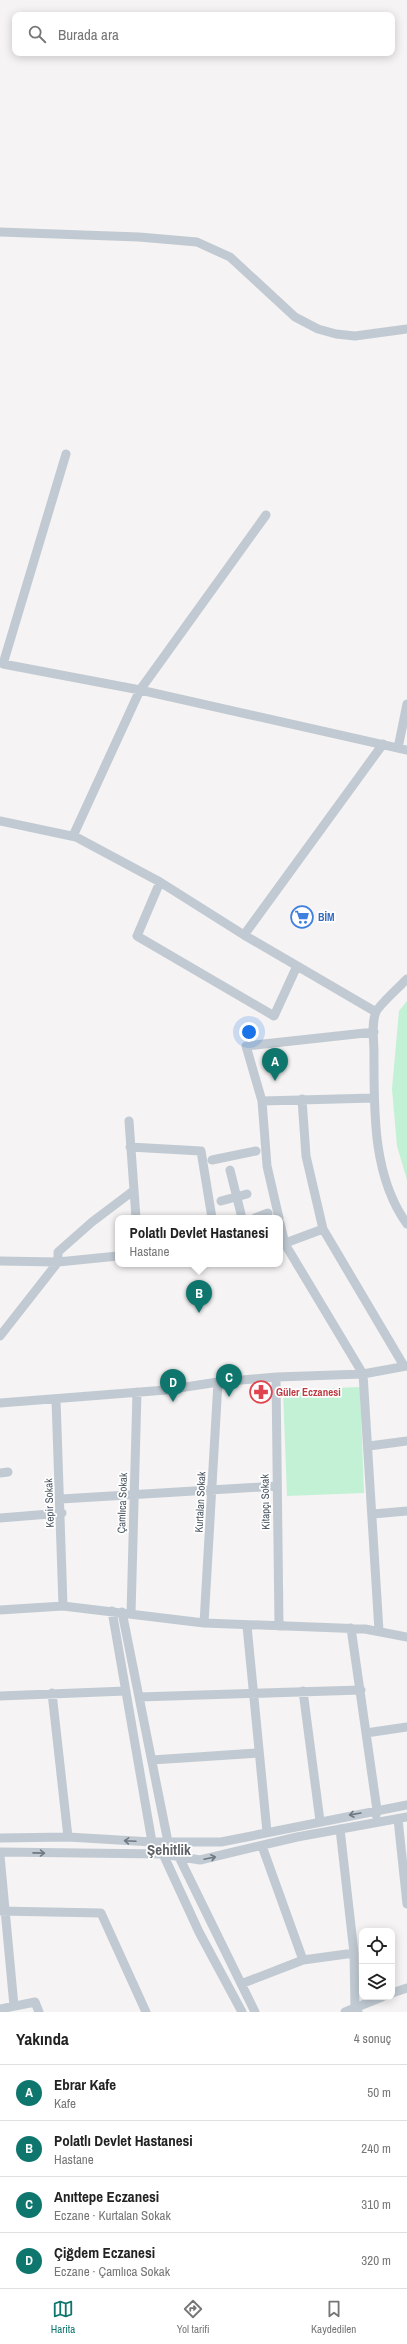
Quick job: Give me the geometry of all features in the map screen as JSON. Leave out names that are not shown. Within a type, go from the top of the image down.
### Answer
[{"type":"street","points":[[0,232],[131,237],[197,242],[230,257],[295,317],[318,329],[336,334],[355,336],[407,329]]},
{"type":"street","points":[[66,454],[3,664],[140,690],[403,749],[407,704]]},
{"type":"street","points":[[73,836],[140,690],[266,515]]},
{"type":"street","points":[[244,935],[382,744]]},
{"type":"street","points":[[0,821],[73,836],[160,882],[244,935],[376,1012]]},
{"type":"street","points":[[160,882],[137,936],[274,1016],[297,966]]},
{"type":"street","points":[[407,979],[376,1012],[374,1032],[374,1098],[379,1153],[397,1210],[407,1229]]},
{"type":"street","points":[[278,1215],[266,1166],[262,1101],[246,1046],[374,1032]]},
{"type":"street","points":[[262,1101],[374,1098]]},
{"type":"street","points":[[0,1403],[137,1392],[218,1382],[276,1377],[363,1374],[406,1366],[323,1229],[306,1156],[302,1100]]},
{"type":"street","points":[[129,1121],[136,1215]]},
{"type":"street","points":[[130,1147],[201,1152],[212,1215]]},
{"type":"street","points":[[212,1160],[256,1151]]},
{"type":"street","points":[[230,1170],[241,1215]]},
{"type":"street","points":[[0,1336],[58,1262],[58,1252],[92,1222],[133,1192]]},
{"type":"street","points":[[221,1201],[247,1194]]},
{"type":"street","points":[[397,1210],[407,1224]]},
{"type":"street","points":[[263,1215],[268,1213]]},
{"type":"street","points":[[323,1229],[283,1244],[363,1374],[369,1446],[379,1631]]},
{"type":"street","points":[[0,1261],[58,1262],[115,1256]]},
{"type":"street","name":"Kitapçı Sokak","points":[[276,1377],[278,1626]]},
{"type":"street","name":"Kurtalan Sokak","points":[[204,1623],[218,1382]]},
{"type":"street","name":"Çamlıca Sokak","points":[[137,1392],[134,1494],[126,1613],[139,1697],[168,1842]]},
{"type":"street","name":"Kepir Sokak","points":[[56,1399],[62,1513],[64,1606]]},
{"type":"street","points":[[369,1446],[407,1441]]},
{"type":"street","points":[[61,1499],[277,1486]]},
{"type":"street","points":[[373,1514],[407,1510]]},
{"type":"street","points":[[0,1518],[62,1513]]},
{"type":"street","points":[[0,1610],[64,1606],[204,1623],[247,1626],[351,1628],[379,1631],[407,1637]]},
{"type":"street","points":[[112,1611],[152,1842],[163,1854],[199,1932],[242,2012]]},
{"type":"street","points":[[247,1626],[258,1752],[267,1832]]},
{"type":"street","points":[[351,1628],[377,1810],[374,1823]]},
{"type":"street","points":[[139,1697],[361,1690]]},
{"type":"street","points":[[0,1696],[126,1691]]},
{"type":"street","points":[[303,1691],[320,1821]]},
{"type":"street","points":[[52,1693],[68,1837]]},
{"type":"street","points":[[366,1733],[407,1727]]},
{"type":"street","points":[[152,1760],[258,1752]]},
{"type":"street","points":[[0,1838],[68,1837],[152,1842],[221,1842],[320,1821],[407,1805]]},
{"type":"street","points":[[0,1852],[163,1854],[200,1860],[340,1829],[403,1818],[407,1904]]},
{"type":"street","points":[[340,1829],[354,1953],[356,2009]]},
{"type":"street","points":[[168,1842],[179,1857],[254,2012]]},
{"type":"street","points":[[262,1846],[303,1960]]},
{"type":"street","points":[[0,1856],[2,1911],[14,2006]]},
{"type":"street","points":[[2,1911],[102,1913],[146,2012]]},
{"type":"street","points":[[241,1984],[303,1960],[354,1953]]},
{"type":"street","points":[[395,1992],[407,1988]]},
{"type":"street","points":[[345,2012],[356,2009],[376,2000]]},
{"type":"street","points":[[0,2009],[35,2002],[39,2012]]},
{"type":"green space","points":[[407,1001],[407,1180],[397,1146],[392,1089],[399,1011]]},
{"type":"green space","points":[[360,1387],[364,1493],[287,1496],[283,1390]]},
{"type":"place","name":"BİM","points":[[302,917]]},
{"type":"place","name":"Ebrar Kafe","points":[[275,1081]]},
{"type":"place","name":"Polatlı Devlet Hastanesi","points":[[199,1313]]},
{"type":"place","name":"Güler Eczanesi","points":[[261,1392]]},
{"type":"place","name":"Anıttepe Eczanesi","points":[[229,1397]]},
{"type":"place","name":"Çiğdem Eczanesi","points":[[173,1402]]},
{"type":"district","name":"Şehitlik","points":[[169,1849]]}]
